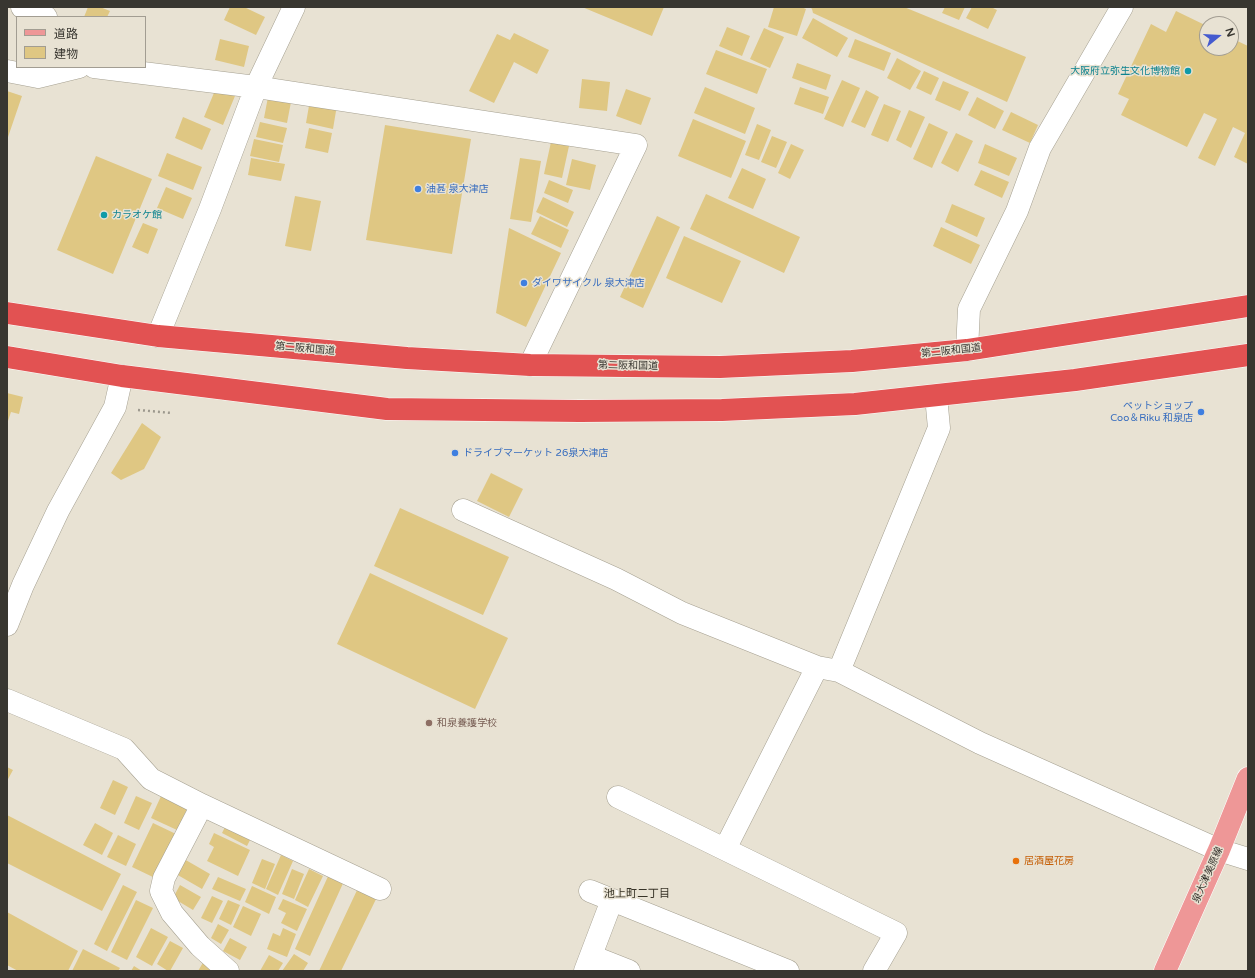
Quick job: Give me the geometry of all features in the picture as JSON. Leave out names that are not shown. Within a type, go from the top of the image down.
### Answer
[{"type":"highway","name":"第二阪和国道","points":[[7,312],[158,336],[407,358],[530,365],[720,367],[852,361],[967,350],[1248,306]]},
{"type":"highway","points":[[7,357],[122,376],[387,408],[580,411],[722,410],[855,404],[1075,380],[1248,355]]},
{"type":"main road","name":"泉大津美原線","points":[[1165,971],[1219,850],[1248,778]]},
{"type":"street","points":[[22,7],[44,16]]},
{"type":"street","points":[[158,336],[210,209],[256,87],[294,7]]},
{"type":"street","points":[[967,350],[969,309],[1017,211],[1040,148],[1122,7]]},
{"type":"street","points":[[7,71],[38,77],[75,68]]},
{"type":"street","points":[[102,68],[256,87],[636,145],[530,365]]},
{"type":"street","points":[[7,625],[15,583],[58,511],[115,407],[122,376]]},
{"type":"street","points":[[839,672],[939,428],[936,396]]},
{"type":"street","points":[[463,510],[616,579],[682,613],[816,667],[839,672],[980,744],[1219,850],[1248,859]]},
{"type":"street","points":[[725,849],[816,667]]},
{"type":"street","points":[[7,700],[124,748],[151,779],[202,805],[380,889]]},
{"type":"street","points":[[618,797],[896,933],[874,971]]},
{"type":"street","points":[[202,805],[164,878],[161,891],[172,913],[200,946],[228,971]]},
{"type":"street","points":[[590,891],[788,971]]},
{"type":"street","points":[[612,900],[588,963],[628,971]]},
{"type":"path","points":[[131,409],[172,413]]},
{"type":"building","points":[[88,7],[100,7],[110,11],[108,16],[84,16]]},
{"type":"building","points":[[230,7],[244,7],[265,17],[256,35],[224,20]]},
{"type":"building","points":[[582,7],[664,7],[652,36]]},
{"type":"building","points":[[774,7],[801,7],[806,9],[797,36],[768,27]]},
{"type":"building","points":[[810,7],[904,7],[1026,57],[1007,102],[813,13]]},
{"type":"building","points":[[945,7],[965,7],[959,20],[942,13]]},
{"type":"building","points":[[972,7],[991,7],[997,10],[988,29],[966,18]]},
{"type":"building","name":"大阪府立弥生文化博物館","points":[[1176,11],[1199,22],[1199,56],[1239,56],[1239,42],[1248,46],[1248,164],[1234,157],[1245,133],[1233,127],[1215,166],[1198,158],[1217,119],[1204,113],[1187,147],[1121,115],[1129,99],[1118,94],[1151,24],[1166,32]]},
{"type":"building","points":[[813,18],[848,38],[837,57],[802,38]]},
{"type":"building","points":[[727,27],[750,36],[742,56],[719,46]]},
{"type":"building","points":[[764,28],[784,37],[770,68],[750,59]]},
{"type":"building","points":[[514,33],[549,50],[537,74],[514,62],[494,103],[469,91],[497,34],[510,40]]},
{"type":"building","points":[[220,39],[249,46],[244,67],[215,60]]},
{"type":"building","points":[[855,39],[891,53],[884,71],[848,57]]},
{"type":"building","points":[[716,50],[767,69],[757,94],[706,74]]},
{"type":"building","points":[[897,58],[921,71],[910,90],[887,78]]},
{"type":"building","points":[[797,63],[831,75],[826,90],[792,78]]},
{"type":"building","points":[[924,71],[939,78],[931,95],[916,88]]},
{"type":"building","points":[[582,79],[610,82],[607,111],[579,108]]},
{"type":"building","points":[[842,80],[860,88],[843,127],[824,119]]},
{"type":"building","points":[[943,81],[969,92],[960,111],[935,100]]},
{"type":"building","points":[[705,87],[755,108],[745,134],[694,113]]},
{"type":"building","points":[[800,87],[829,97],[823,114],[794,104]]},
{"type":"building","points":[[216,88],[235,96],[223,125],[204,117]]},
{"type":"building","points":[[626,89],[651,98],[641,125],[616,116]]},
{"type":"building","points":[[866,90],[879,97],[865,128],[851,122]]},
{"type":"building","points":[[7,91],[22,96],[7,140]]},
{"type":"building","points":[[268,97],[291,102],[287,123],[264,118]]},
{"type":"building","points":[[977,97],[1004,111],[995,129],[968,115]]},
{"type":"building","points":[[310,100],[337,105],[333,129],[306,123]]},
{"type":"building","points":[[884,104],[901,111],[888,142],[871,135]]},
{"type":"building","points":[[909,110],[925,117],[911,148],[896,140]]},
{"type":"building","points":[[1011,112],[1038,125],[1030,143],[1002,130]]},
{"type":"building","points":[[183,117],[211,129],[202,150],[175,138]]},
{"type":"building","points":[[693,119],[746,141],[731,178],[678,156]]},
{"type":"building","points":[[260,122],[287,128],[283,143],[256,137]]},
{"type":"building","points":[[929,123],[948,132],[932,168],[913,159]]},
{"type":"building","points":[[757,124],[771,130],[759,160],[745,155]]},
{"type":"building","name":"油甚 泉大津店","points":[[385,125],[471,139],[452,254],[366,240]]},
{"type":"building","points":[[309,128],[332,133],[328,153],[305,148]]},
{"type":"building","points":[[956,133],[973,141],[958,172],[941,163]]},
{"type":"building","points":[[772,136],[787,142],[776,168],[761,162]]},
{"type":"building","points":[[254,139],[283,145],[279,162],[250,156]]},
{"type":"building","points":[[551,142],[569,146],[562,178],[544,174]]},
{"type":"building","points":[[791,144],[804,150],[790,179],[778,173]]},
{"type":"building","points":[[985,144],[1017,158],[1009,176],[978,163]]},
{"type":"building","points":[[167,153],[202,167],[193,190],[158,176]]},
{"type":"building","name":"カラオケ館","points":[[96,156],[152,179],[113,274],[57,250]]},
{"type":"building","points":[[251,158],[285,164],[281,181],[248,175]]},
{"type":"building","points":[[520,158],[541,161],[531,222],[510,219]]},
{"type":"building","points":[[572,159],[596,165],[590,190],[566,185]]},
{"type":"building","points":[[742,168],[766,179],[753,209],[728,198]]},
{"type":"building","points":[[981,170],[1009,182],[1002,198],[974,185]]},
{"type":"building","points":[[549,180],[573,190],[568,203],[544,193]]},
{"type":"building","points":[[166,187],[192,198],[183,219],[157,208]]},
{"type":"building","points":[[706,194],[800,237],[784,273],[690,229]]},
{"type":"building","points":[[295,196],[321,201],[311,251],[285,246]]},
{"type":"building","points":[[543,197],[574,212],[567,227],[536,212]]},
{"type":"building","points":[[952,204],[985,218],[977,237],[945,222]]},
{"type":"building","points":[[540,216],[569,230],[561,248],[531,234]]},
{"type":"building","points":[[657,216],[680,227],[643,308],[620,297]]},
{"type":"building","points":[[143,223],[158,229],[148,254],[132,247]]},
{"type":"building","points":[[941,227],[980,245],[971,264],[933,246]]},
{"type":"building","name":"ダイワサイクル 泉大津店","points":[[509,228],[561,253],[526,327],[496,313]]},
{"type":"building","points":[[684,236],[741,261],[722,303],[666,278]]},
{"type":"building","points":[[7,393],[23,397],[19,414],[11,412],[7,424]]},
{"type":"building","points":[[142,423],[161,437],[144,469],[121,480],[111,473]]},
{"type":"building","points":[[491,473],[523,489],[509,517],[477,501]]},
{"type":"building","points":[[400,508],[509,557],[483,615],[374,566]]},
{"type":"building","points":[[370,573],[508,638],[475,709],[337,644]]},
{"type":"building","points":[[7,767],[13,770],[7,781]]},
{"type":"building","points":[[113,780],[128,787],[115,815],[100,808]]},
{"type":"building","points":[[162,794],[188,807],[177,830],[151,818]]},
{"type":"building","points":[[136,796],[152,803],[139,830],[124,823]]},
{"type":"building","points":[[7,815],[121,874],[102,911],[7,863]]},
{"type":"building","points":[[95,823],[113,833],[102,855],[83,845]]},
{"type":"building","points":[[153,823],[176,834],[155,878],[132,867]]},
{"type":"building","points":[[227,823],[252,836],[247,846],[222,833]]},
{"type":"building","points":[[214,833],[250,850],[238,876],[207,861],[214,847],[209,844]]},
{"type":"building","points":[[118,835],[136,844],[126,866],[107,857]]},
{"type":"building","points":[[281,855],[293,861],[278,895],[266,889]]},
{"type":"building","points":[[184,859],[210,874],[202,889],[176,874]]},
{"type":"building","points":[[262,859],[275,864],[265,889],[252,883]]},
{"type":"building","points":[[292,869],[304,874],[294,899],[282,894]]},
{"type":"building","points":[[309,869],[323,876],[308,907],[295,900]]},
{"type":"building","points":[[330,872],[345,879],[310,956],[295,949]]},
{"type":"building","points":[[218,877],[246,889],[240,901],[212,889]]},
{"type":"building","points":[[123,885],[137,892],[107,951],[94,944]]},
{"type":"building","points":[[180,885],[201,897],[193,910],[173,898]]},
{"type":"building","points":[[252,886],[276,897],[269,914],[245,902]]},
{"type":"building","points":[[359,886],[378,895],[341,971],[319,971]]},
{"type":"building","points":[[212,896],[223,901],[212,923],[201,918]]},
{"type":"building","points":[[283,899],[307,909],[297,931],[281,923],[286,913],[278,909]]},
{"type":"building","points":[[136,900],[153,908],[127,960],[111,952]]},
{"type":"building","points":[[228,900],[240,905],[231,925],[219,919]]},
{"type":"building","points":[[243,906],[261,914],[251,936],[233,927]]},
{"type":"building","points":[[7,912],[78,951],[68,971],[18,971],[7,965]]},
{"type":"building","points":[[218,924],[229,930],[221,944],[211,938]]},
{"type":"building","points":[[151,928],[168,937],[152,966],[136,957]]},
{"type":"building","points":[[283,928],[296,934],[287,957],[267,949],[273,933],[280,936]]},
{"type":"building","points":[[230,938],[247,947],[240,960],[223,951]]},
{"type":"building","points":[[170,941],[183,948],[170,971],[168,971],[157,964]]},
{"type":"building","points":[[83,949],[120,968],[118,971],[72,971]]},
{"type":"building","points":[[294,954],[308,963],[303,971],[282,971]]},
{"type":"building","points":[[269,955],[283,963],[278,971],[260,971]]},
{"type":"building","points":[[204,961],[213,971],[198,971]]},
{"type":"building","points":[[134,966],[142,971],[131,971]]},
{"type":"place","name":"大阪府立弥生文化博物館","points":[[1188,71]]},
{"type":"place","name":"油甚 泉大津店","points":[[418,189]]},
{"type":"place","name":"カラオケ館","points":[[104,215]]},
{"type":"place","name":"ダイワサイクル 泉大津店","points":[[524,283]]},
{"type":"place","name":"ペットショップ Coo＆Riku 和泉店","points":[[1201,412]]},
{"type":"place","name":"ドライブマーケット 26泉大津店","points":[[455,453]]},
{"type":"place","name":"和泉養護学校","points":[[429,723]]},
{"type":"place","name":"居酒屋花房","points":[[1016,861]]},
{"type":"district","name":"池上町二丁目","points":[[637,894]]}]
